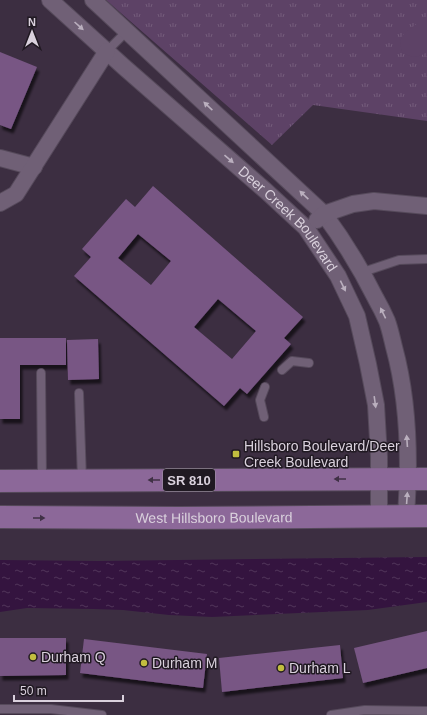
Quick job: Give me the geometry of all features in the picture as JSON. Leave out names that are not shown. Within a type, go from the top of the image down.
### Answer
[{"type":"main road","name":"SR 810","points":[[0,481],[418,479]]},
{"type":"main road","name":"West Hillsboro Boulevard","points":[[0,518],[416,516]]},
{"type":"street","name":"Deer Creek Boulevard","points":[[50,0],[306,228],[338,276],[357,316],[376,405],[379,457],[379,517]]},
{"type":"street","name":"Deer Creek Boulevard","points":[[93,0],[324,214],[343,240],[363,272],[387,322],[397,360],[404,399],[408,455],[418,479],[416,516]]},
{"type":"street","points":[[0,203],[16,194],[107,51]]},
{"type":"street","points":[[0,158],[34,167]]},
{"type":"street","points":[[306,228],[324,214],[353,204],[374,201],[427,206]]},
{"type":"lane","points":[[107,51],[127,31]]},
{"type":"lane","points":[[363,272],[399,260],[427,259]]},
{"type":"lane","points":[[282,370],[292,361],[309,363]]},
{"type":"lane","points":[[41,373],[42,481]]},
{"type":"lane","points":[[264,417],[260,400],[266,387]]},
{"type":"lane","points":[[79,393],[82,481]]},
{"type":"lane","points":[[0,709],[102,715]]},
{"type":"lane","points":[[332,715],[365,710],[427,711]]},
{"type":"green space","points":[[106,0],[427,0],[427,121],[313,105],[272,145]]},
{"type":"green space","points":[[427,16],[427,52],[415,57],[403,53],[400,44],[402,37],[406,32]]},
{"type":"water","points":[[427,557],[427,602],[368,610],[212,617],[93,609],[27,608],[0,612],[0,560],[99,561]]},
{"type":"building","points":[[0,52],[37,67],[11,129],[0,125]]},
{"type":"building","points":[[153,186],[303,317],[284,338],[291,344],[247,394],[240,388],[224,406],[74,276],[91,257],[82,249],[126,199],[135,207]],"holes":[[[138,234],[171,261],[151,285],[118,258]],[[218,299],[256,331],[232,359],[194,327]]]},
{"type":"building","points":[[0,338],[66,338],[66,365],[20,365],[20,419],[0,419]]},
{"type":"building","points":[[98,339],[99,379],[68,380],[67,340]]},
{"type":"building","points":[[427,631],[427,668],[363,683],[354,648]]},
{"type":"building","name":"Durham Q","points":[[0,638],[66,638],[66,675],[0,676]]},
{"type":"building","name":"Durham M","points":[[84,639],[207,654],[203,688],[80,673]]},
{"type":"building","name":"Durham L","points":[[340,645],[343,678],[222,692],[219,658]]},
{"type":"place","name":"Hillsboro Boulevard/Deer Creek Boulevard","points":[[236,454]]},
{"type":"place","name":"Durham Q","points":[[33,657]]},
{"type":"place","name":"Durham M","points":[[144,663]]},
{"type":"place","name":"Durham L","points":[[281,668]]}]
